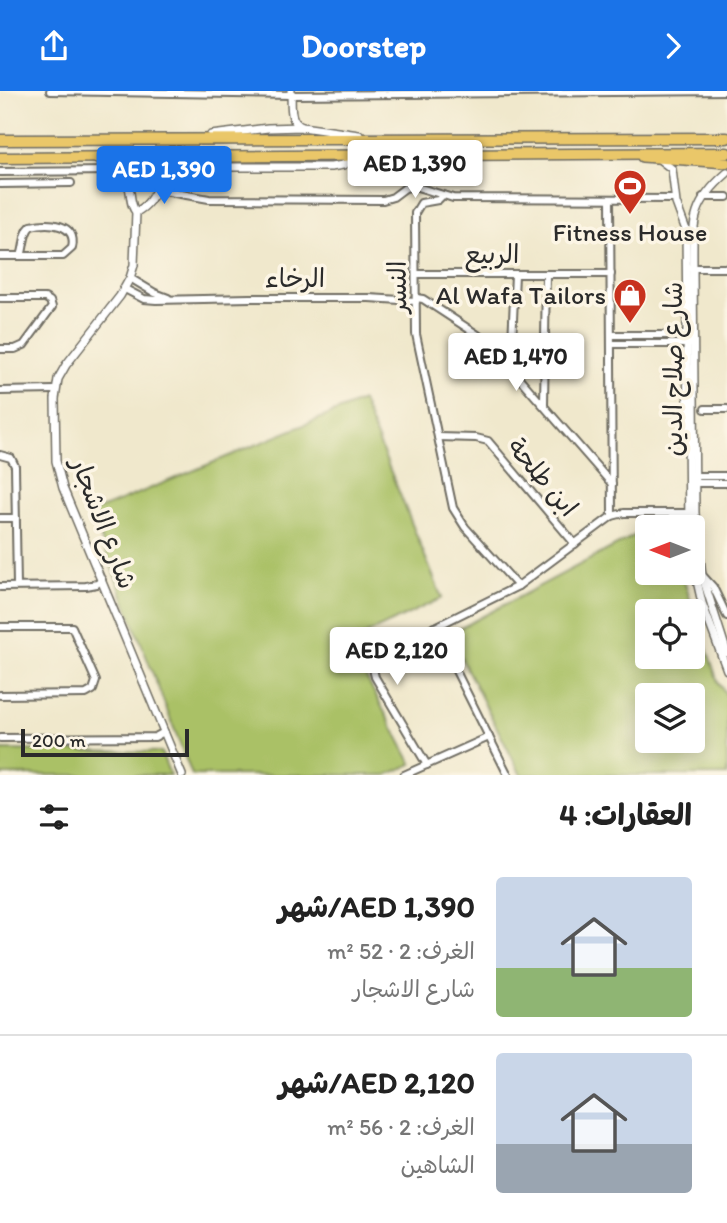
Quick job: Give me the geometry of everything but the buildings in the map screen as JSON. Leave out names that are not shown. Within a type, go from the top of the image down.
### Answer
[{"type":"highway","points":[[0,141],[187,138],[727,138]]},
{"type":"highway","points":[[0,158],[727,153]]},
{"type":"main road","points":[[613,154],[727,163]]},
{"type":"street","points":[[50,91],[727,91]]},
{"type":"street","points":[[292,93],[292,114],[295,123],[303,127]]},
{"type":"street","points":[[277,127],[287,124],[292,114]]},
{"type":"street","points":[[187,138],[277,127],[303,127],[416,140]]},
{"type":"street","points":[[136,212],[149,203],[168,170],[180,166],[331,167],[343,165],[362,156]]},
{"type":"street","points":[[92,157],[116,171]]},
{"type":"street","name":"شارع صلاح الدين","points":[[659,159],[672,169],[676,199],[685,221],[690,268]]},
{"type":"street","points":[[0,172],[116,171]]},
{"type":"street","name":"شارع الاشجار","points":[[116,171],[128,182],[132,207],[136,212],[134,265],[125,289],[58,379],[55,390],[55,447],[59,477],[181,775]]},
{"type":"street","name":"شارع صلاح الدين","points":[[691,513],[690,268],[694,220],[703,197],[727,173]]},
{"type":"street","points":[[0,184],[71,183]]},
{"type":"street","points":[[158,190],[209,199],[379,201],[390,198],[405,188],[414,187],[459,199],[676,199]]},
{"type":"street","name":"النسر","points":[[442,196],[438,200],[421,203],[416,209],[416,334],[453,508],[465,527],[518,586]]},
{"type":"street","points":[[703,197],[727,197]]},
{"type":"street","points":[[610,199],[612,516],[624,513],[691,513]]},
{"type":"street","points":[[685,221],[694,220]]},
{"type":"street","points":[[0,256],[21,256],[30,256],[66,254],[73,244],[71,232],[61,226],[35,225],[26,232],[21,256]]},
{"type":"street","points":[[25,246],[30,256]]},
{"type":"street","points":[[690,268],[727,268]]},
{"type":"street","name":"الربيع","points":[[416,274],[611,274]]},
{"type":"street","points":[[511,366],[515,274]]},
{"type":"street","points":[[544,405],[546,274]]},
{"type":"street","name":"الرخاء","points":[[131,278],[159,295],[174,298]]},
{"type":"street","name":"الرخاء","points":[[125,289],[149,300],[423,299],[478,335],[511,366],[612,484]]},
{"type":"street","points":[[0,298],[45,298],[50,301],[52,307],[24,345],[15,349],[0,349]]},
{"type":"street","points":[[611,334],[690,339]]},
{"type":"street","points":[[611,344],[690,339]]},
{"type":"street","points":[[0,391],[55,390]]},
{"type":"street","points":[[705,409],[727,409]]},
{"type":"street","name":"ابن طلحة","points":[[438,437],[476,438],[488,442],[575,544]]},
{"type":"street","points":[[0,455],[11,458],[15,466],[17,586]]},
{"type":"street","points":[[691,480],[727,476]]},
{"type":"street","points":[[691,480],[727,483]]},
{"type":"street","name":"ابن طلحة","points":[[426,765],[375,677],[373,664],[381,654],[518,586],[612,516]]},
{"type":"street","points":[[0,518],[16,518]]},
{"type":"street","points":[[0,587],[86,586],[102,580]]},
{"type":"street","name":"شارع صلاح الدين","points":[[705,581],[713,587],[727,616]]},
{"type":"street","name":"شارع صلاح الدين","points":[[700,585],[705,614],[727,670]]},
{"type":"street","name":"شارع صلاح الدين","points":[[702,585],[727,653]]},
{"type":"street","points":[[0,627],[72,627],[96,681],[93,690],[86,694],[0,695]]},
{"type":"street","points":[[434,627],[508,775]]},
{"type":"street","points":[[0,738],[155,737],[164,732]]},
{"type":"street","points":[[404,775],[489,737]]},
{"type":"green space","points":[[362,401],[442,598],[348,643],[412,764],[387,775],[192,775],[91,513]]},
{"type":"green space","points":[[635,535],[635,585],[685,585],[690,599],[635,599],[635,669],[705,669],[705,643],[718,682],[727,696],[727,775],[521,775],[449,634]]},
{"type":"green space","points":[[0,750],[161,752],[170,775],[0,775]]},
{"type":"place","name":"Fitness House","points":[[630,216]]},
{"type":"place","name":"Al Wafa Tailors","points":[[630,325]]}]
